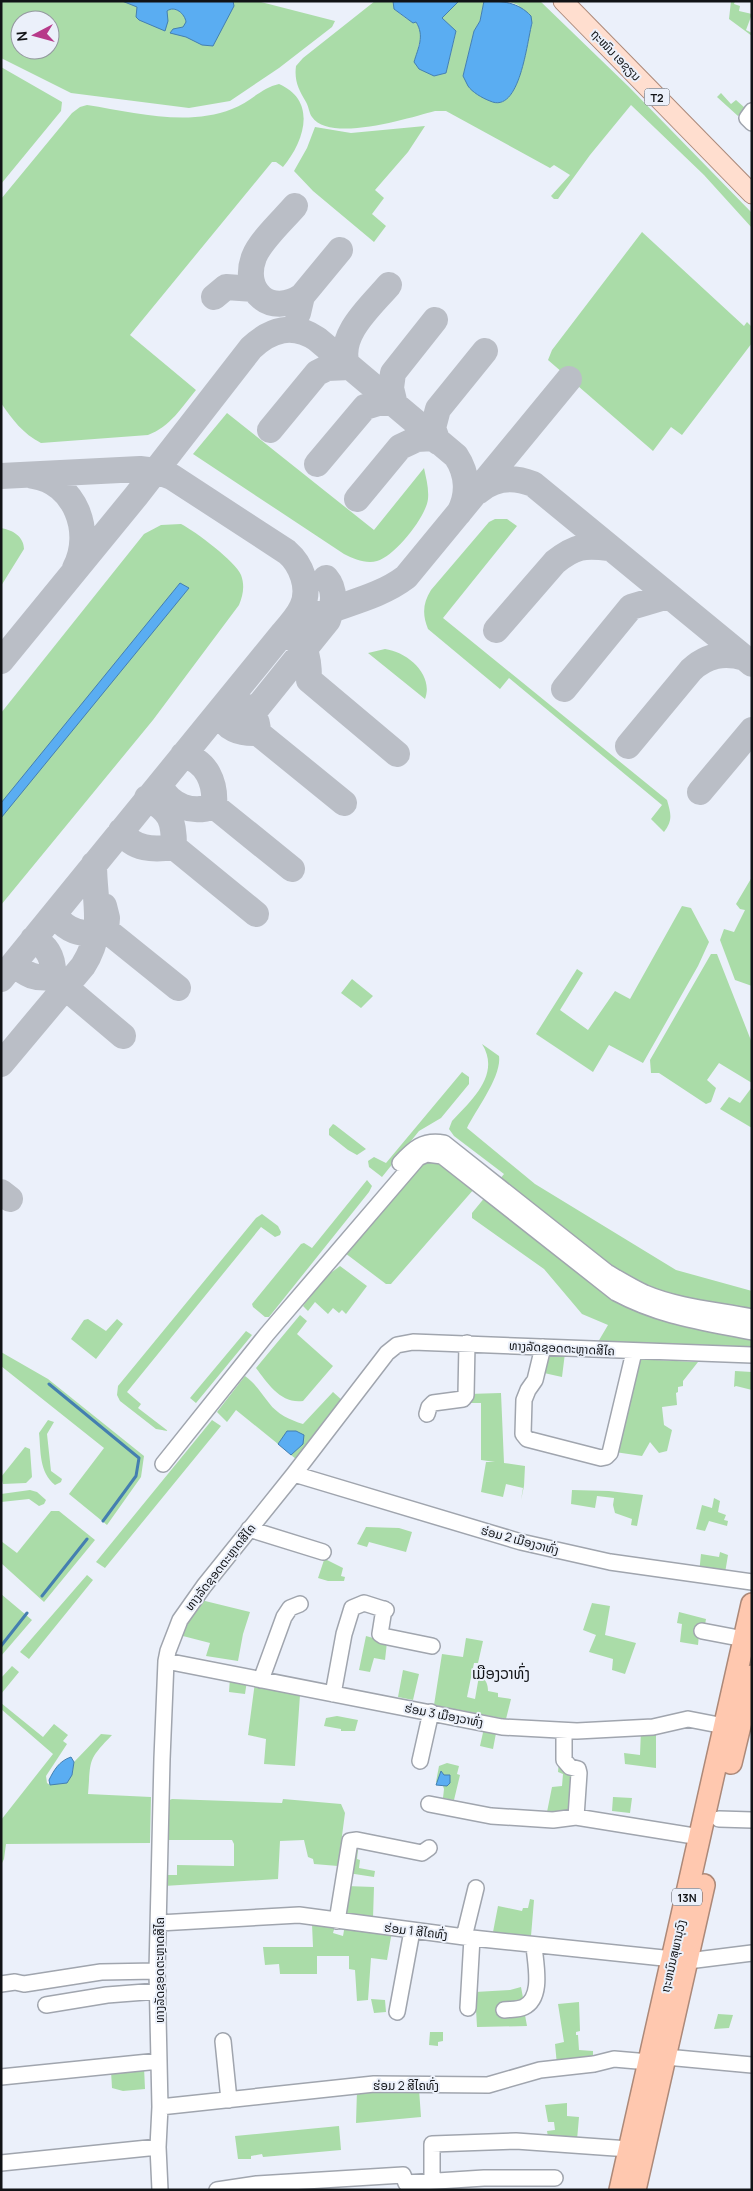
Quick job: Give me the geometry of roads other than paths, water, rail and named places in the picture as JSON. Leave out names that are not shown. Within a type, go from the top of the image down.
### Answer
[{"type":"highway","name":"ຖະຫນົນສຸພານຸວົງ","points":[[680,1960],[700,1837],[752,1604]]},
{"type":"highway","name":"ຖະຫນົນສຸພານຸວົງ","points":[[635,2190],[658,2060],[680,1960],[747,1715],[752,1676]]},
{"type":"highway","name":"ຖະຫນົນສຸພານຸວົງ","points":[[620,2190],[629,2149],[658,2060]]},
{"type":"main road","name":"ຖະໜົນ ເອຊຽນ","points":[[563,1],[752,194]]},
{"type":"street","points":[[163,1464],[267,1334],[418,1158],[427,1154],[442,1156],[485,1183],[598,1272],[616,1292],[640,1306],[685,1312],[752,1317]]},
{"type":"street","points":[[685,1312],[752,1332]]},
{"type":"street","name":"ທາງລັດຊອດຕະຫຼາດສີໄຄ","points":[[160,2190],[157,1971],[166,1661],[172,1636],[180,1620],[204,1586],[294,1474],[387,1353],[397,1345],[413,1342],[467,1343],[634,1352],[752,1355]]},
{"type":"street","points":[[427,1414],[429,1407],[433,1403],[463,1399],[466,1395],[467,1343]]},
{"type":"street","points":[[543,1347],[535,1380],[524,1400],[523,1434],[527,1439],[601,1458],[606,1458],[610,1453],[634,1352]]},
{"type":"street","name":"ຮ່ອມ 2 ເມືອງວາທົ່ງ","points":[[294,1474],[521,1542],[610,1562],[752,1582]]},
{"type":"street","points":[[249,1529],[323,1552]]},
{"type":"street","points":[[332,1694],[344,1634],[352,1608],[364,1603],[385,1610],[380,1634],[432,1646]]},
{"type":"street","points":[[261,1680],[284,1617],[290,1608],[300,1604]]},
{"type":"street","points":[[702,1631],[744,1640]]},
{"type":"street","name":"ຮ່ອມ 3 ເມືອງວາທົ່ງ","points":[[166,1661],[502,1727],[564,1731],[653,1727],[688,1719],[724,1726]]},
{"type":"street","points":[[420,1761],[431,1712]]},
{"type":"street","points":[[564,1731],[564,1760],[570,1767],[578,1769],[579,1773],[576,1817]]},
{"type":"street","points":[[429,1804],[491,1816],[553,1820],[576,1817],[700,1837]]},
{"type":"street","points":[[718,1819],[752,1820]]},
{"type":"street","points":[[337,1921],[350,1841],[357,1840],[422,1852],[429,1848]]},
{"type":"street","points":[[468,2008],[468,1938],[476,1888]]},
{"type":"street","name":"ຮ່ອມ 1 ສີໄຄທົ່ງ","points":[[159,1923],[290,1915],[468,1938],[680,1960],[752,1953]]},
{"type":"street","points":[[397,2012],[412,1931]]},
{"type":"street","points":[[504,2010],[522,2008],[529,2004],[534,1995],[537,1984],[534,1945]]},
{"type":"street","points":[[1,1984],[15,1982],[24,1984],[100,1972],[157,1971]]},
{"type":"street","points":[[46,2005],[107,1995],[158,1991]]},
{"type":"street","points":[[223,2041],[228,2100]]},
{"type":"street","name":"ຮ່ອມ 2 ສີໄຄທົ່ງ","points":[[160,2107],[374,2084],[488,2085],[540,2070],[594,2064],[614,2059],[752,2065]]},
{"type":"street","points":[[1,2078],[159,2061]]},
{"type":"street","points":[[432,2180],[432,2144],[516,2141],[629,2149]]},
{"type":"street","points":[[1,2163],[158,2147]]},
{"type":"street","points":[[217,2190],[257,2184],[404,2175],[406,2183],[432,2180],[555,2178]]},
{"type":"water","points":[[122,1],[233,1],[234,6],[213,46],[202,45],[186,37],[170,33],[173,29],[183,27],[186,22],[182,13],[176,10],[170,9],[167,11],[168,21],[165,31],[139,20],[136,17],[137,7]]},
{"type":"water","points":[[393,1],[459,1],[442,18],[456,31],[446,73],[434,76],[419,69],[414,62],[420,42],[419,27],[416,22],[413,23],[394,9]]},
{"type":"water","points":[[484,1],[510,3],[526,11],[531,16],[532,23],[520,74],[509,97],[500,102],[490,101],[475,93],[468,86],[463,76],[474,31],[480,21]]},
{"type":"water","points":[[180,583],[189,588],[1,818],[1,803]]},
{"type":"water","points":[[287,1431],[296,1431],[304,1435],[303,1444],[291,1455],[278,1444]]},
{"type":"water","points":[[71,1757],[74,1762],[72,1775],[67,1783],[50,1785],[49,1780],[55,1769],[60,1763]]},
{"type":"water","points":[[441,1771],[444,1775],[450,1775],[450,1783],[447,1786],[436,1785]]},
{"type":"waterway","points":[[49,1384],[139,1458],[136,1476],[103,1521]]},
{"type":"waterway","points":[[42,1596],[87,1539]]},
{"type":"waterway","points":[[1,1646],[27,1613]]},
{"type":"district","name":"ເມືອງວາທົ່ງ","points":[[501,1673]]}]
